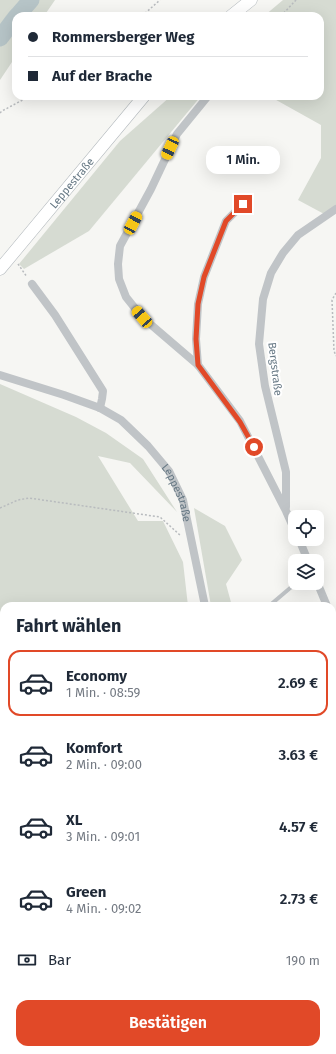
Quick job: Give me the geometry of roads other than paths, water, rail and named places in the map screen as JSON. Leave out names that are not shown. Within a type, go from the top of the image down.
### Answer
[{"type":"main road","points":[[236,12],[251,0]]},
{"type":"main road","name":"Leppestraße","points":[[0,270],[141,100]]},
{"type":"street","points":[[205,100],[177,134],[151,189],[120,246],[118,264],[119,279],[126,298],[142,317],[198,365],[240,422],[288,515]]},
{"type":"street","points":[[198,365],[196,339],[197,318],[198,304],[204,277],[226,221],[243,204]]},
{"type":"street","name":"Bergstraße","points":[[286,511],[286,472],[264,386],[259,344],[263,299],[271,272],[298,235],[336,209]]},
{"type":"street","points":[[32,284],[55,315],[103,391],[100,408]]},
{"type":"street","name":"Leppestraße","points":[[0,375],[100,408],[120,420],[148,446],[169,471],[183,500],[204,602]]},
{"type":"street","points":[[320,590],[325,602]]},
{"type":"lane","points":[[274,602],[288,590]]},
{"type":"waterway","points":[[20,12],[31,0]]},
{"type":"waterway","points":[[0,38],[12,22]]}]
